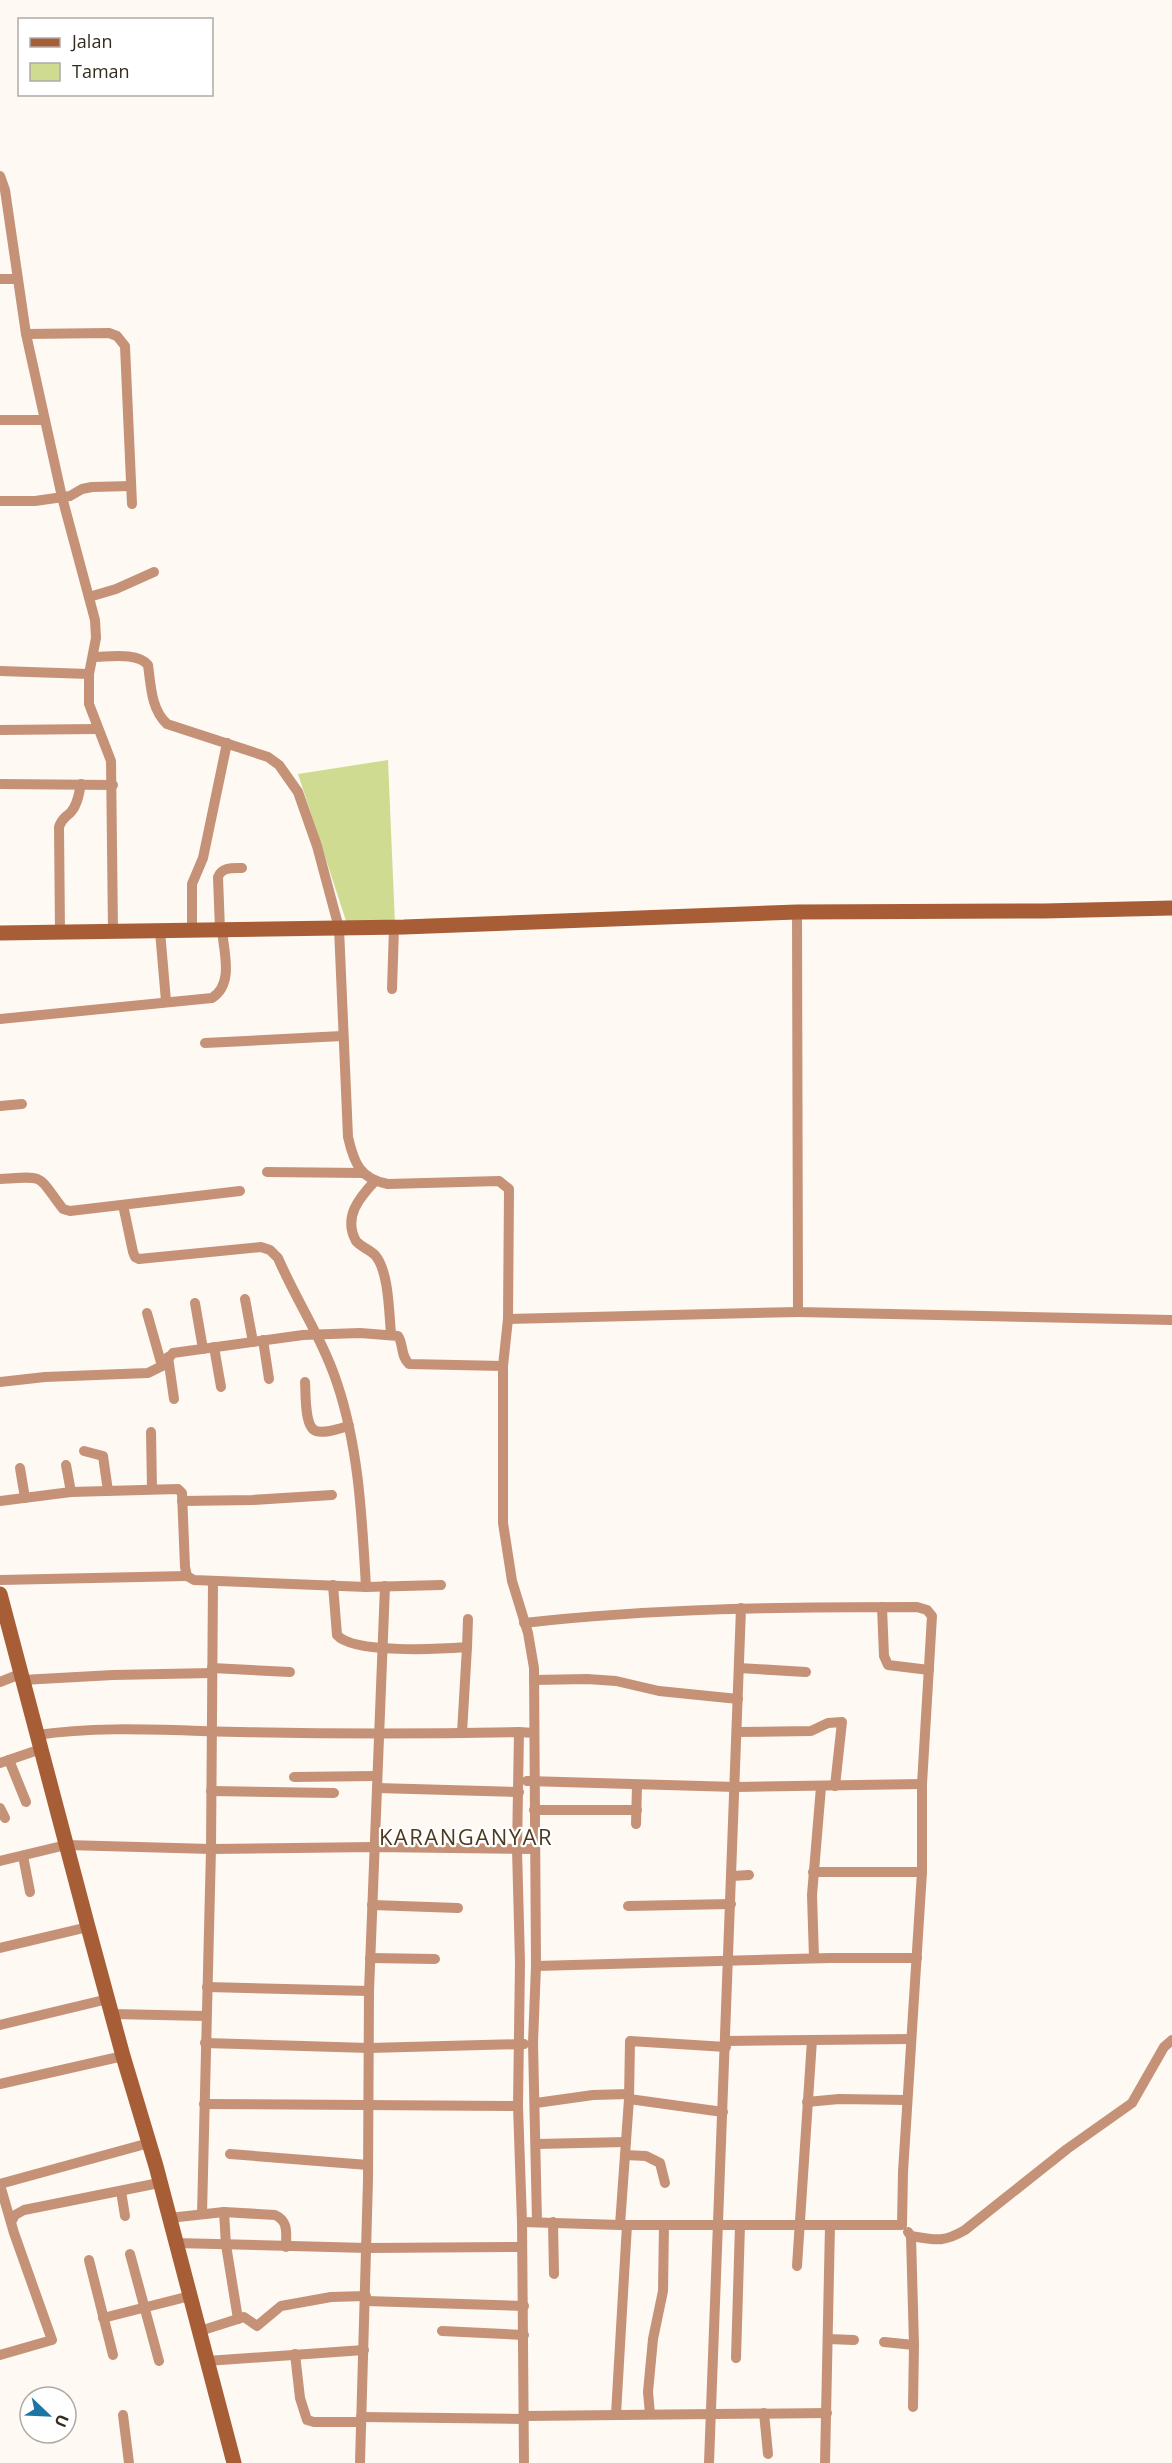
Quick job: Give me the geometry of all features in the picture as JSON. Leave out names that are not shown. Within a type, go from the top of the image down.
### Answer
[{"type":"street","points":[[0,176],[26,334],[44,420],[95,629],[89,674],[89,704],[97,729],[109,753],[113,785],[114,931]]},
{"type":"street","points":[[0,279],[18,279]]},
{"type":"street","points":[[26,334],[109,333],[123,341],[132,504]]},
{"type":"street","points":[[0,420],[44,420]]},
{"type":"street","points":[[0,501],[62,497],[82,489],[131,486]]},
{"type":"street","points":[[89,597],[116,589],[154,572]]},
{"type":"street","points":[[93,657],[135,657],[143,660],[148,665],[159,716],[167,724],[268,757],[279,765],[298,792],[317,846],[339,928],[348,1137],[352,1155],[363,1173],[375,1181],[388,1184],[499,1181],[508,1189],[508,1319],[503,1366],[503,1523],[512,1581],[528,1633],[534,1680],[519,1786],[536,1966],[526,2044],[527,2110],[537,2144],[537,2222]]},
{"type":"street","points":[[0,671],[89,674]]},
{"type":"street","points":[[0,730],[97,729]]},
{"type":"street","points":[[192,931],[192,884],[203,858],[227,743]]},
{"type":"street","points":[[0,784],[113,785]]},
{"type":"street","points":[[60,932],[59,827],[62,819],[77,803],[81,784]]},
{"type":"street","points":[[0,1019],[212,998],[221,992],[226,978],[218,878],[221,871],[242,868]]},
{"type":"street","points":[[0,933],[394,928],[797,912],[1172,909]]},
{"type":"street","points":[[797,912],[798,1312]]},
{"type":"street","points":[[392,989],[394,928]]},
{"type":"street","points":[[160,931],[166,1001]]},
{"type":"street","points":[[205,1042],[342,1036]]},
{"type":"street","points":[[0,1106],[22,1104]]},
{"type":"street","points":[[267,1172],[363,1173]]},
{"type":"street","points":[[0,1179],[34,1177],[40,1179],[47,1185],[63,1209],[70,1211],[240,1191]]},
{"type":"street","points":[[375,1181],[363,1194],[351,1216],[356,1241],[380,1262],[391,1334]]},
{"type":"street","points":[[123,1205],[133,1252],[139,1259],[261,1247],[270,1250],[278,1258],[336,1380],[349,1426],[359,1486],[366,1587]]},
{"type":"street","points":[[245,1299],[269,1379]]},
{"type":"street","points":[[195,1303],[221,1387]]},
{"type":"street","points":[[508,1319],[798,1312],[1172,1320]]},
{"type":"street","points":[[147,1313],[165,1362],[174,1399]]},
{"type":"street","points":[[0,1382],[45,1377],[148,1373],[165,1362],[173,1353],[303,1335],[360,1333],[398,1335],[401,1340],[403,1358],[409,1364],[503,1366]]},
{"type":"street","points":[[305,1382],[310,1428],[322,1431],[349,1426]]},
{"type":"street","points":[[151,1432],[152,1489]]},
{"type":"street","points":[[84,1451],[103,1456],[108,1491]]},
{"type":"street","points":[[66,1465],[71,1492]]},
{"type":"street","points":[[21,1468],[25,1498]]},
{"type":"street","points":[[0,1501],[71,1492],[178,1489],[182,1493],[187,1576]]},
{"type":"street","points":[[182,1501],[332,1495]]},
{"type":"street","points":[[0,1580],[187,1576],[194,1580],[366,1587],[441,1585]]},
{"type":"street","points":[[202,2214],[211,1849],[210,1732],[213,1581]]},
{"type":"street","points":[[333,1585],[337,1635],[342,1641],[382,1649],[467,1647]]},
{"type":"street","points":[[360,2463],[367,2248],[369,1991],[385,1586]]},
{"type":"street","points":[[0,1594],[234,2463]]},
{"type":"street","points":[[524,1623],[590,1615],[741,1608],[917,1606],[927,1610],[932,1616],[922,1784],[922,1872],[907,2100],[902,2225],[911,2236],[913,2407]]},
{"type":"street","points":[[882,1607],[885,1660],[892,1667],[929,1670]]},
{"type":"street","points":[[709,2463],[741,1608]]},
{"type":"street","points":[[462,1733],[468,1619]]},
{"type":"street","points":[[739,1668],[806,1672]]},
{"type":"street","points":[[0,1682],[21,1677],[212,1671],[290,1672]]},
{"type":"street","points":[[534,1680],[616,1681],[659,1691],[738,1699]]},
{"type":"street","points":[[737,1732],[811,1731],[828,1723],[842,1722],[835,1786]]},
{"type":"street","points":[[26,1802],[4,1761],[62,1731],[379,1735],[526,1733]]},
{"type":"street","points":[[524,2463],[524,2306],[521,2247],[527,2110],[525,1850],[534,1810],[534,1782],[526,1733]]},
{"type":"street","points":[[294,1777],[377,1776]]},
{"type":"street","points":[[377,1788],[519,1786],[534,1782],[736,1787],[922,1784]]},
{"type":"street","points":[[636,1824],[637,1785]]},
{"type":"street","points":[[814,1958],[813,1872],[821,1787]]},
{"type":"street","points":[[211,1791],[334,1793]]},
{"type":"street","points":[[534,1810],[637,1810]]},
{"type":"street","points":[[0,1861],[66,1845],[211,1849],[375,1847],[525,1850]]},
{"type":"street","points":[[23,1856],[30,1892]]},
{"type":"street","points":[[813,1872],[922,1872]]},
{"type":"street","points":[[732,1876],[748,1875]]},
{"type":"street","points":[[628,1906],[731,1904]]},
{"type":"street","points":[[372,1905],[458,1908]]},
{"type":"street","points":[[0,1948],[88,1927]]},
{"type":"street","points":[[370,1958],[435,1959]]},
{"type":"street","points":[[536,1966],[814,1958],[917,1958]]},
{"type":"street","points":[[207,1987],[369,1991]]},
{"type":"street","points":[[0,2025],[108,1999]]},
{"type":"street","points":[[112,2014],[206,2016]]},
{"type":"street","points":[[616,2414],[630,2041],[726,2044],[911,2039]]},
{"type":"street","points":[[797,2266],[812,2040]]},
{"type":"street","points":[[911,2236],[938,2241],[950,2239],[965,2230],[1059,2155],[1132,2103],[1164,2047],[1172,2040]]},
{"type":"street","points":[[205,2043],[369,2048],[526,2044]]},
{"type":"street","points":[[0,2084],[123,2056]]},
{"type":"street","points":[[204,2104],[369,2105],[527,2110],[593,2095],[629,2096],[723,2112]]},
{"type":"street","points":[[807,2102],[839,2099],[907,2100]]},
{"type":"street","points":[[537,2144],[626,2142]]},
{"type":"street","points":[[0,2355],[52,2340],[0,2184],[149,2143]]},
{"type":"street","points":[[230,2154],[368,2165]]},
{"type":"street","points":[[625,2155],[646,2157],[660,2163],[665,2183]]},
{"type":"street","points":[[11,2222],[15,2215],[24,2210],[159,2183]]},
{"type":"street","points":[[121,2191],[125,2216]]},
{"type":"street","points":[[224,2212],[226,2245],[238,2319]]},
{"type":"street","points":[[169,2218],[224,2212],[275,2215],[281,2217],[286,2226],[286,2247]]},
{"type":"street","points":[[522,2222],[623,2225],[902,2225]]},
{"type":"street","points":[[553,2222],[554,2274]]},
{"type":"street","points":[[650,2414],[648,2392],[654,2339],[663,2291],[664,2225]]},
{"type":"street","points":[[736,2358],[740,2225]]},
{"type":"street","points":[[825,2463],[830,2225]]},
{"type":"street","points":[[175,2243],[367,2248],[521,2247]]},
{"type":"street","points":[[130,2254],[159,2361]]},
{"type":"street","points":[[89,2260],[113,2355]]},
{"type":"street","points":[[103,2318],[190,2296]]},
{"type":"street","points":[[200,2331],[246,2317],[257,2326],[281,2306],[332,2297],[524,2306]]},
{"type":"street","points":[[442,2331],[524,2335]]},
{"type":"street","points":[[828,2339],[854,2340]]},
{"type":"street","points":[[884,2343],[914,2344]]},
{"type":"street","points":[[207,2361],[364,2350]]},
{"type":"street","points":[[295,2354],[300,2398],[307,2420],[314,2422],[616,2414],[826,2413]]},
{"type":"street","points":[[764,2413],[768,2454]]},
{"type":"street","points":[[123,2415],[129,2463]]},
{"type":"green space","points":[[388,760],[395,924],[348,927],[298,774]]},
{"type":"district","name":"KARANGANYAR","points":[[466,1836]]}]
